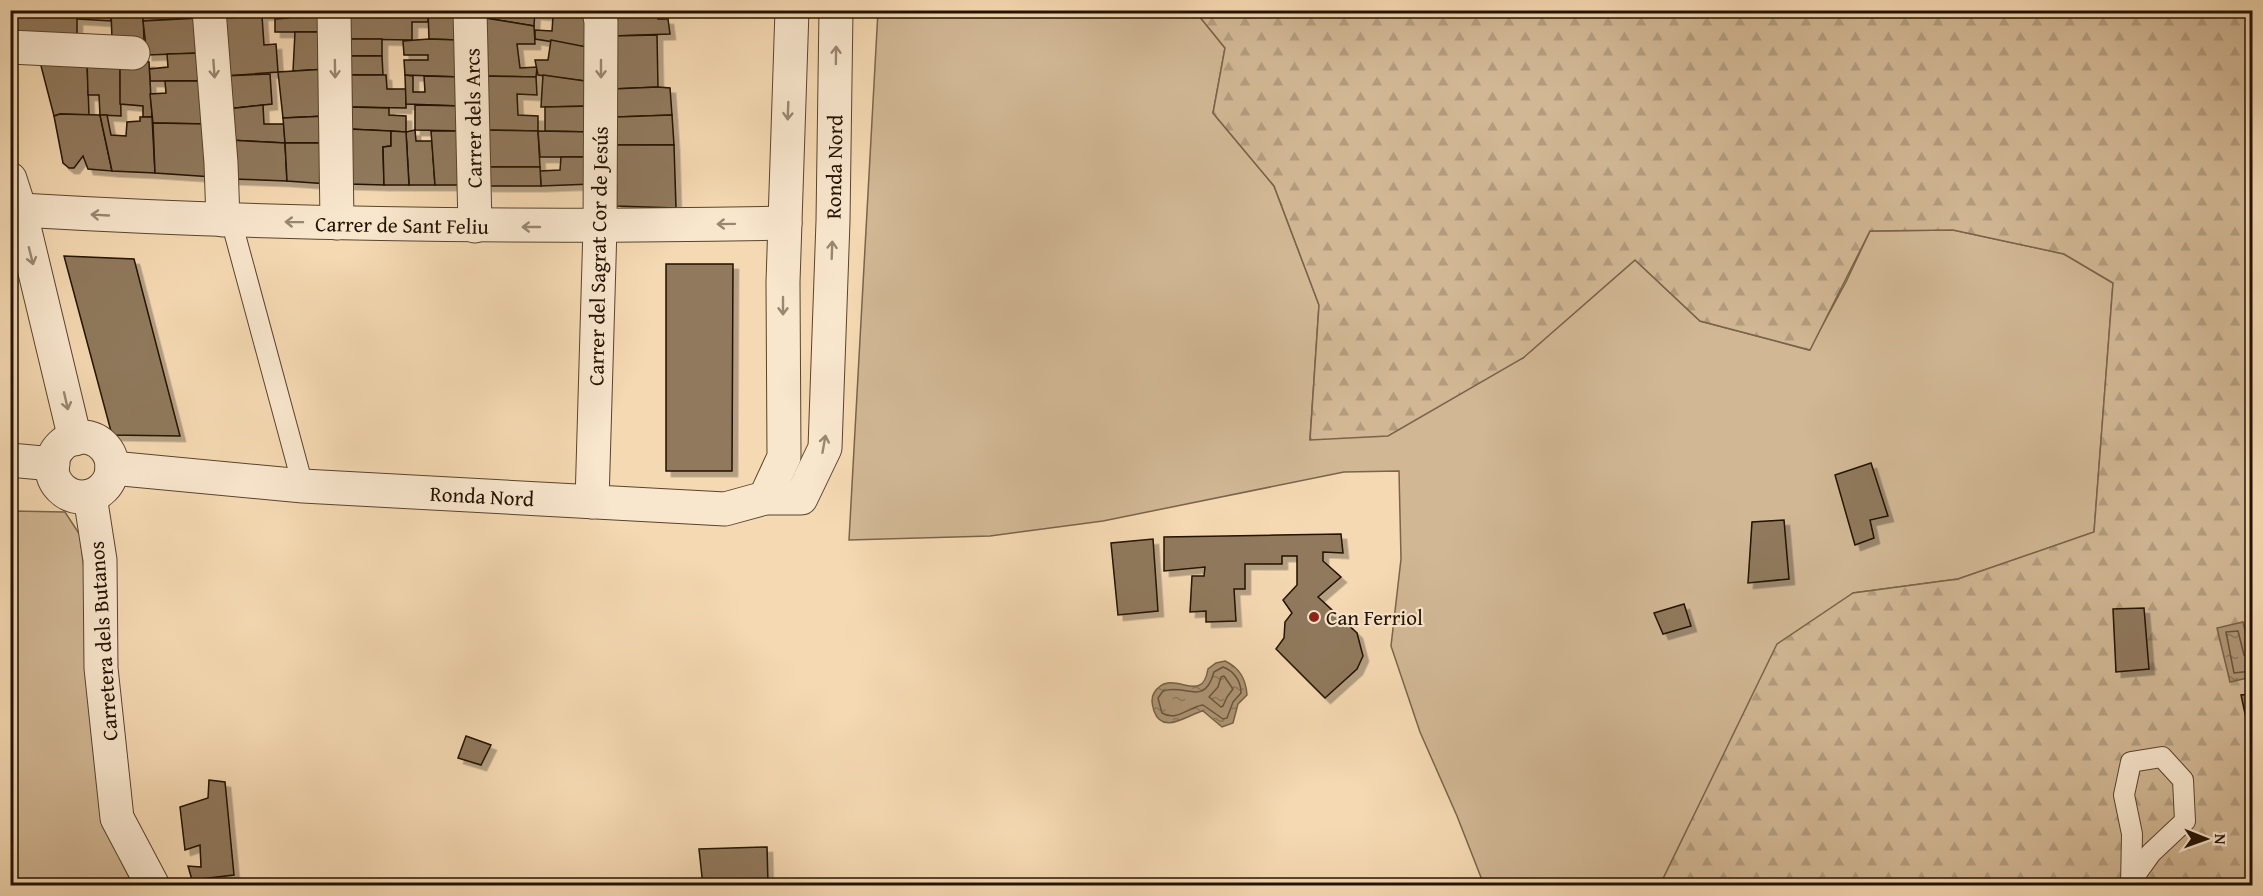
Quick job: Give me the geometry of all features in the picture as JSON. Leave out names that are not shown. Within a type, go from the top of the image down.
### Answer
[{"type":"street","points":[[209,10],[227,220]]},
{"type":"street","points":[[334,10],[337,223]]},
{"type":"street","name":"Carrer dels Arcs","points":[[470,10],[475,226]]},
{"type":"street","name":"Carrer del Sagrat Cor de Jesús","points":[[592,502],[600,227],[601,22],[599,10]]},
{"type":"street","points":[[765,498],[784,457],[785,223],[792,10]]},
{"type":"street","name":"Ronda Nord","points":[[112,468],[303,486],[725,509],[765,498],[801,498],[825,448],[833,221],[836,10]]},
{"type":"street","points":[[10,47],[133,52]]},
{"type":"street","points":[[10,179],[20,210],[75,439]]},
{"type":"street","name":"Carrer de Sant Feliu","points":[[20,210],[169,219],[475,226],[600,227],[785,223]]},
{"type":"street","points":[[87,438],[103,446],[109,456],[112,468],[109,480],[105,486],[90,496],[72,496],[63,490],[53,475],[53,464],[60,447],[75,439],[87,438]]},
{"type":"street","points":[[10,460],[53,464]]},
{"type":"street","name":"Carretera dels Butanos","points":[[90,496],[100,560],[101,668],[117,818],[153,885]]},
{"type":"lane","points":[[227,220],[303,486]]},
{"type":"lane","points":[[2162,758],[2183,780],[2185,821],[2151,853],[2131,883],[2132,834],[2124,795],[2131,762],[2162,758]]},
{"type":"green space","points":[[878,11],[1195,11],[1225,48],[1213,113],[1274,186],[1319,305],[1310,439],[1523,358],[1635,260],[1700,321],[1809,350],[1846,282],[1870,231],[1953,230],[2064,254],[2113,283],[2094,532],[1958,579],[1853,593],[1697,810],[1660,885],[1484,885],[1420,732],[1391,646],[1401,559],[1399,471],[1344,472],[1103,521],[990,536],[849,540]]},
{"type":"green space","points":[[1195,11],[2252,11],[2252,885],[1660,885],[1777,644],[1853,593],[1958,579],[2094,532],[2113,283],[2064,254],[1953,230],[1870,231],[1810,350],[1700,321],[1635,260],[1523,358],[1388,436],[1310,440],[1319,305],[1274,186],[1213,113],[1225,48]]},
{"type":"green space","points":[[11,511],[65,512],[80,535],[85,577],[100,802],[122,863],[133,885],[11,886]]},
{"type":"water","points":[[2243,622],[2252,658],[2252,677],[2230,682],[2217,628]]},
{"type":"water","points":[[1225,661],[1244,679],[1247,695],[1238,704],[1233,723],[1222,727],[1203,711],[1170,723],[1158,718],[1152,699],[1161,686],[1169,683],[1199,685],[1205,680],[1208,669],[1216,663]]},
{"type":"building","points":[[10,10],[77,10],[77,11],[10,15]]},
{"type":"building","points":[[77,10],[111,10],[111,21],[78,19]]},
{"type":"building","points":[[111,10],[143,10],[144,42],[112,40]]},
{"type":"building","points":[[199,10],[200,18],[143,21],[143,11]]},
{"type":"building","points":[[221,10],[274,10],[274,14],[222,18]]},
{"type":"building","points":[[288,10],[325,10],[325,32],[275,32],[275,19],[288,18]]},
{"type":"building","points":[[348,10],[428,10],[428,22],[412,22],[412,40],[348,39]]},
{"type":"building","points":[[428,10],[457,10],[458,40],[429,39]]},
{"type":"building","points":[[479,10],[535,10],[534,26],[479,17]]},
{"type":"building","points":[[535,10],[589,10],[591,18],[535,14]]},
{"type":"building","points":[[610,10],[658,10],[658,19],[668,19],[670,34],[612,36]]},
{"type":"building","points":[[77,11],[77,38],[19,36],[14,15]]},
{"type":"building","points":[[262,16],[264,45],[276,44],[278,72],[225,76],[222,18]]},
{"type":"building","points":[[553,16],[591,18],[592,48],[535,39],[535,30],[552,31]]},
{"type":"building","points":[[479,17],[534,26],[535,44],[517,44],[520,68],[537,67],[536,77],[482,76]]},
{"type":"building","points":[[200,18],[202,53],[147,55],[143,21]]},
{"type":"building","points":[[295,32],[325,32],[327,69],[293,71]]},
{"type":"building","points":[[657,35],[658,87],[613,89],[612,36]]},
{"type":"building","points":[[348,39],[382,39],[382,56],[348,56]]},
{"type":"building","points":[[458,40],[461,77],[405,75],[404,60],[428,60],[428,55],[404,55],[403,41]]},
{"type":"building","points":[[551,40],[592,48],[592,82],[538,75],[535,60],[548,60]]},
{"type":"building","points":[[202,53],[205,81],[150,81],[149,69],[168,67],[167,54]]},
{"type":"building","points":[[348,56],[382,56],[383,75],[348,75]]},
{"type":"building","points":[[87,59],[89,115],[60,114],[54,116],[40,62]]},
{"type":"building","points":[[87,59],[120,61],[121,116],[100,115],[99,95],[88,95]]},
{"type":"building","points":[[120,61],[149,62],[152,117],[143,117],[143,106],[120,104]]},
{"type":"building","points":[[327,69],[326,116],[283,118],[278,72]]},
{"type":"building","points":[[270,74],[272,104],[227,109],[225,76]]},
{"type":"building","points":[[348,75],[386,75],[387,89],[406,89],[406,108],[349,107]]},
{"type":"building","points":[[405,75],[413,76],[413,92],[425,92],[424,76],[461,77],[462,106],[406,104]]},
{"type":"building","points":[[543,75],[592,82],[593,106],[541,107]]},
{"type":"building","points":[[482,76],[536,77],[537,95],[517,94],[518,115],[538,116],[538,131],[485,130]]},
{"type":"building","points":[[165,81],[205,81],[208,124],[153,123],[150,94],[166,93]]},
{"type":"building","points":[[670,88],[672,115],[616,117],[613,89]]},
{"type":"building","points":[[263,105],[264,124],[284,124],[285,143],[229,140],[227,109]]},
{"type":"building","points":[[415,105],[462,106],[463,131],[415,130]]},
{"type":"building","points":[[593,106],[593,132],[545,131],[545,107]]},
{"type":"building","points":[[349,107],[389,108],[389,115],[406,116],[406,132],[349,129]]},
{"type":"building","points":[[60,114],[100,115],[112,171],[88,169],[83,156],[74,168],[69,168],[63,163],[54,116]]},
{"type":"building","points":[[100,115],[107,115],[111,135],[126,136],[127,122],[140,121],[140,117],[152,117],[155,173],[112,171]]},
{"type":"building","points":[[672,115],[674,145],[615,145],[616,117]]},
{"type":"building","points":[[326,116],[327,143],[285,143],[283,118]]},
{"type":"building","points":[[153,123],[208,124],[213,177],[155,173]]},
{"type":"building","points":[[349,129],[391,131],[391,146],[383,147],[384,185],[349,184]]},
{"type":"building","points":[[415,130],[416,141],[432,141],[435,185],[409,185],[406,132]]},
{"type":"building","points":[[485,130],[538,131],[540,167],[486,167]]},
{"type":"building","points":[[391,131],[406,132],[409,185],[384,185],[383,147],[391,146]]},
{"type":"building","points":[[431,131],[463,131],[466,185],[435,185]]},
{"type":"building","points":[[538,131],[593,132],[592,157],[540,157]]},
{"type":"building","points":[[229,140],[285,143],[287,181],[232,179]]},
{"type":"building","points":[[285,143],[327,143],[328,184],[287,181]]},
{"type":"building","points":[[615,145],[674,145],[676,208],[616,206]]},
{"type":"building","points":[[561,157],[592,157],[592,184],[541,186],[540,171],[560,170]]},
{"type":"building","points":[[486,167],[540,167],[541,186],[487,186]]},
{"type":"building","points":[[64,256],[134,259],[180,436],[112,435]]},
{"type":"building","points":[[666,264],[733,264],[732,471],[666,471]]},
{"type":"building","points":[[1871,463],[1888,516],[1870,520],[1874,538],[1855,545],[1835,475]]},
{"type":"building","points":[[1784,520],[1789,579],[1748,583],[1752,522]]},
{"type":"building","name":"Can Ferriol","points":[[1341,534],[1343,553],[1323,552],[1323,561],[1341,577],[1318,597],[1357,633],[1363,656],[1357,669],[1325,698],[1276,649],[1284,638],[1285,622],[1292,613],[1283,600],[1297,585],[1297,556],[1282,556],[1282,564],[1245,564],[1245,589],[1234,589],[1236,621],[1206,622],[1206,611],[1190,612],[1192,576],[1204,576],[1205,567],[1164,571],[1164,537]]},
{"type":"building","points":[[1153,539],[1158,611],[1118,615],[1111,543]]},
{"type":"building","points":[[1684,604],[1691,626],[1663,634],[1654,613]]},
{"type":"building","points":[[2144,608],[2149,669],[2116,672],[2113,609]]},
{"type":"building","points":[[2252,694],[2252,746],[2241,695]]},
{"type":"building","points":[[466,736],[491,745],[481,765],[458,758]]},
{"type":"building","points":[[209,780],[225,782],[234,875],[192,880],[188,866],[201,867],[200,845],[185,850],[180,807],[208,798]]},
{"type":"building","points":[[767,847],[768,883],[780,884],[780,886],[703,886],[699,849]]},
{"type":"place","name":"Can Ferriol","points":[[1314,617]]}]
